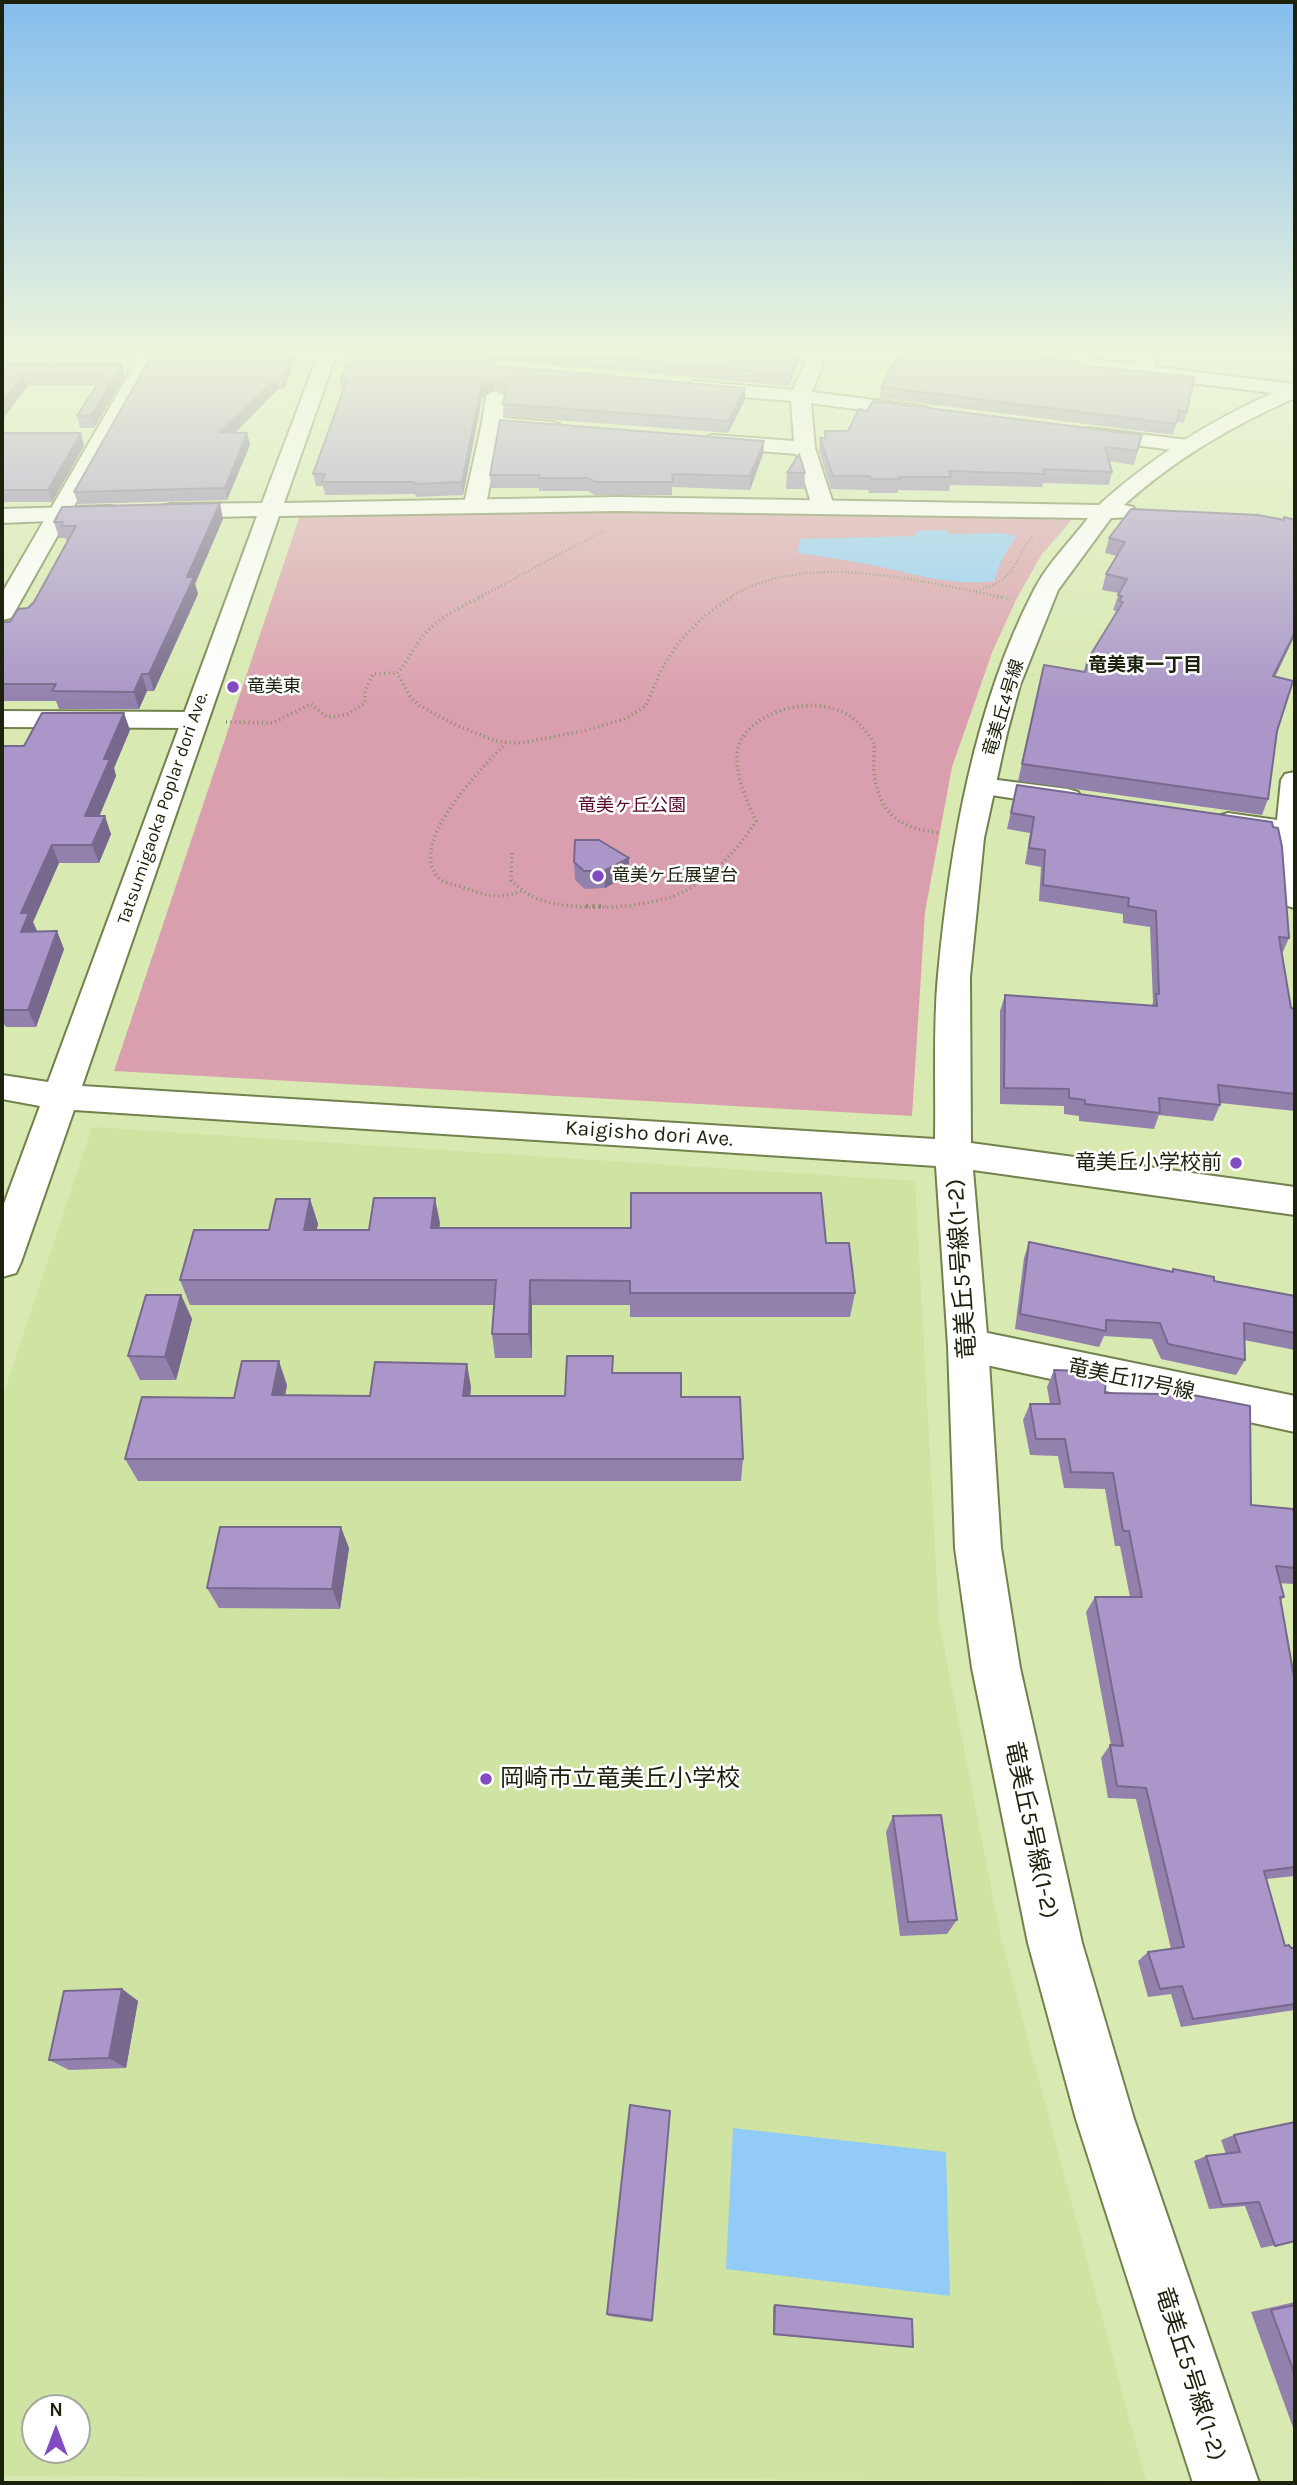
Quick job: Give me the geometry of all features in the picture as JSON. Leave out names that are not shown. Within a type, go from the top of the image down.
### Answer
[{"type":"street","points":[[3,608],[84,471]]},
{"type":"street","name":"Tatsumigaoka Poplar dori Ave.","points":[[2,1262],[194,720],[286,471]]},
{"type":"street","points":[[475,504],[482,471]]},
{"type":"street","points":[[812,471],[822,506]]},
{"type":"street","name":"竜美丘4号線","points":[[953,1154],[954,977],[970,838],[1007,685],[1046,589],[1105,511],[1151,471]]},
{"type":"street","points":[[153,512],[475,504],[617,504],[1146,513]]},
{"type":"street","points":[[2,516],[127,512]]},
{"type":"street","points":[[2,719],[194,720]]},
{"type":"street","points":[[1295,780],[1295,898]]},
{"type":"street","points":[[982,786],[1089,802]]},
{"type":"street","points":[[1197,817],[1293,831]]},
{"type":"street","name":"Kaigisho dori Ave.","points":[[2,1087],[62,1097],[953,1154],[1295,1201]]},
{"type":"street","name":"竜美丘5号線(1-2)","points":[[953,1154],[968,1346],[980,1561],[996,1668],[1055,1943],[1105,2119],[1226,2483]]},
{"type":"street","name":"竜美丘117号線","points":[[968,1346],[1295,1414]]},
{"type":"path","points":[[194,720],[272,723],[311,704],[327,717],[346,715],[365,703],[365,691],[373,674],[397,673],[407,663],[419,641],[442,616],[522,576],[553,555],[602,534],[615,522],[617,504]]},
{"type":"path","points":[[397,673],[414,702],[457,726],[506,743],[613,724],[647,705],[660,671],[680,640],[705,614],[765,580],[793,572],[818,572],[914,583],[1041,605]]},
{"type":"path","points":[[512,853],[511,880],[521,891],[541,900],[567,905],[647,904],[687,890],[743,842],[756,821],[738,776],[739,743],[756,721],[786,708],[823,706],[844,712],[860,724],[874,743],[872,768],[889,815],[912,829],[970,838]]},
{"type":"path","points":[[506,743],[445,814],[432,841],[430,864],[438,878],[490,898],[507,897],[521,891]]},
{"type":"shaded area","name":"岡崎市立竜美丘小学校","points":[[92,1127],[915,1181],[939,1621],[1001,1938],[1146,2481],[2,2476],[2,1399]]},
{"type":"green space","name":"竜美ヶ丘公園","points":[[654,509],[1076,515],[1042,554],[1017,598],[993,650],[952,767],[925,912],[912,1116],[114,1071],[300,515],[471,511],[651,512]]},
{"type":"water","points":[[947,530],[949,534],[1000,533],[1016,536],[1000,563],[994,581],[943,580],[797,553],[800,539],[915,536],[916,531]]},
{"type":"water","points":[[733,2128],[946,2152],[950,2296],[726,2269]]},
{"type":"building","points":[[2,471],[59,471],[48,490],[2,490]]},
{"type":"building","points":[[86,471],[232,471],[225,488],[74,492]]},
{"type":"building","points":[[314,471],[464,471],[462,482],[414,484],[322,482],[325,474],[313,474]]},
{"type":"building","points":[[491,471],[752,471],[750,476],[672,474],[673,482],[595,482],[588,478],[490,475]]},
{"type":"building","points":[[804,471],[805,473],[787,473]]},
{"type":"building","points":[[831,471],[1043,471],[1044,474],[949,471],[951,477],[871,479],[870,476],[833,476]]},
{"type":"building","points":[[220,503],[187,577],[194,577],[149,674],[142,674],[134,692],[52,691],[56,684],[2,684],[2,622],[10,622],[18,609],[28,608],[34,602],[76,526],[61,526],[63,522],[54,522],[62,507]]},
{"type":"building","points":[[1131,509],[1258,515],[1295,520],[1295,632],[1273,676],[1293,681],[1277,731],[1268,799],[1022,764],[1044,665],[1085,672],[1088,659],[1123,602],[1119,601],[1122,596],[1118,595],[1127,579],[1106,574],[1125,542],[1109,538]]},
{"type":"building","points":[[42,713],[124,713],[104,759],[110,759],[85,816],[105,816],[92,845],[52,845],[21,913],[29,913],[21,932],[57,931],[28,1010],[2,1010],[2,746],[24,746]]},
{"type":"building","points":[[1017,785],[1272,822],[1273,827],[1278,828],[1289,938],[1279,937],[1291,1008],[1295,1009],[1295,1094],[1218,1085],[1220,1105],[1159,1098],[1160,1113],[1085,1104],[1085,1100],[1069,1098],[1069,1089],[1004,1088],[1005,995],[1157,1006],[1156,994],[1159,994],[1156,911],[1128,906],[1129,898],[1043,885],[1045,850],[1029,848],[1034,817],[1011,813]]},
{"type":"building","points":[[575,840],[599,840],[629,858],[604,871],[584,871],[574,862]]},
{"type":"building","points":[[631,1193],[821,1193],[826,1243],[849,1243],[855,1293],[630,1293],[630,1281],[530,1280],[529,1334],[492,1334],[496,1280],[180,1280],[194,1230],[269,1230],[276,1199],[310,1199],[304,1230],[369,1230],[374,1198],[435,1198],[431,1228],[631,1228]]},
{"type":"building","points":[[1029,1242],[1173,1272],[1173,1269],[1214,1277],[1214,1281],[1295,1296],[1295,1333],[1244,1323],[1245,1360],[1168,1344],[1160,1323],[1106,1320],[1106,1331],[1020,1314]]},
{"type":"building","points":[[146,1295],[181,1295],[165,1357],[128,1356]]},
{"type":"building","points":[[567,1356],[613,1356],[612,1373],[681,1373],[681,1397],[740,1397],[743,1459],[125,1459],[142,1397],[234,1398],[242,1361],[279,1361],[272,1395],[370,1396],[375,1362],[467,1364],[463,1396],[565,1396]]},
{"type":"building","points":[[1054,1370],[1106,1375],[1105,1393],[1162,1394],[1162,1389],[1250,1406],[1251,1505],[1293,1509],[1295,1568],[1276,1566],[1284,1597],[1280,1597],[1295,1683],[1295,1867],[1264,1871],[1285,1946],[1295,1948],[1295,2004],[1193,2019],[1182,1986],[1160,1989],[1148,1952],[1184,1947],[1146,1788],[1117,1786],[1110,1745],[1123,1746],[1095,1597],[1142,1597],[1129,1531],[1123,1531],[1113,1473],[1071,1472],[1065,1439],[1036,1439],[1030,1404],[1060,1404]]},
{"type":"building","points":[[220,1527],[341,1527],[332,1589],[207,1588]]},
{"type":"building","points":[[941,1815],[957,1920],[908,1922],[893,1816]]},
{"type":"building","points":[[122,1989],[109,2058],[49,2060],[64,1991]]},
{"type":"building","points":[[630,2105],[670,2111],[652,2320],[607,2314]]},
{"type":"building","points":[[1295,2122],[1295,2241],[1275,2246],[1259,2202],[1222,2205],[1206,2156],[1240,2152],[1234,2135]]},
{"type":"building","points":[[775,2305],[912,2319],[913,2347],[774,2334]]},
{"type":"building","points":[[1295,2305],[1295,2375],[1271,2310]]},
{"type":"place","name":"竜美東","points":[[233,687]]},
{"type":"place","name":"竜美ヶ丘展望台","points":[[598,876]]},
{"type":"place","name":"竜美丘小学校前","points":[[1236,1163]]},
{"type":"place","name":"岡崎市立竜美丘小学校","points":[[486,1779]]},
{"type":"district","name":"竜美東一丁目","points":[[1145,666]]}]
